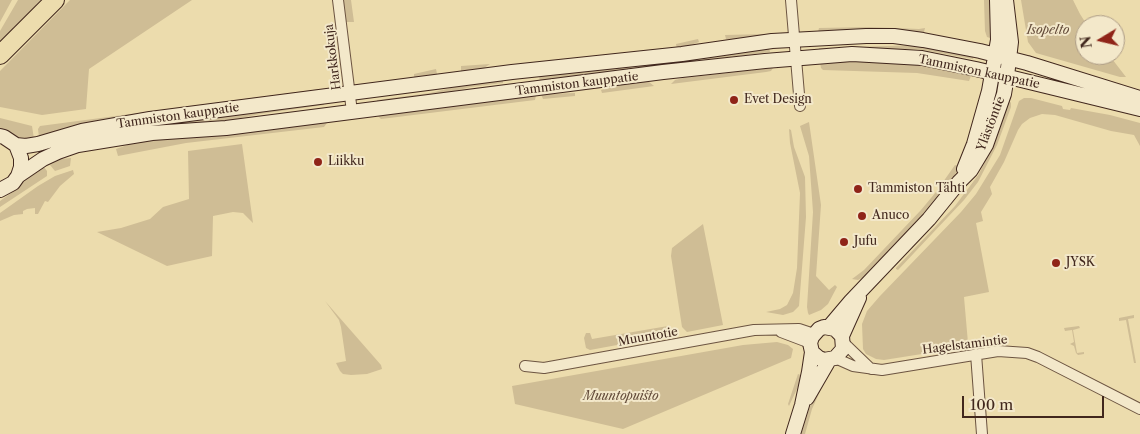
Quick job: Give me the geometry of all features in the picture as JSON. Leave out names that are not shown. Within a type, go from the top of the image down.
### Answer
[{"type":"highway","points":[[0,55],[51,4]]},
{"type":"main road","name":"Ylästöntie","points":[[959,182],[974,144],[992,73],[998,35],[997,0]]},
{"type":"main road","name":"Ylästöntie","points":[[793,434],[802,404],[812,343],[819,329],[829,327],[863,288],[929,219],[971,170],[986,145],[1004,94],[1007,76],[1010,42],[1006,0]]},
{"type":"main road","name":"Tammiston kauppatie","points":[[16,145],[38,144],[82,131],[150,119],[512,72],[795,40],[866,36],[894,36],[924,40],[1009,58],[1140,98]]},
{"type":"main road","name":"Tammiston kauppatie","points":[[0,190],[13,183],[18,176],[43,159],[78,146],[152,132],[226,128],[663,72],[852,54],[922,58],[1007,76],[1140,109]]},
{"type":"main road","points":[[0,136],[16,145],[21,158],[18,176]]},
{"type":"main road","name":"Ylästöntie","points":[[802,404],[832,359],[841,353],[843,340],[863,288]]},
{"type":"main road","points":[[829,327],[835,329],[843,340]]},
{"type":"main road","points":[[812,343],[819,358],[832,359]]},
{"type":"street","name":"Harkkokuja","points":[[338,0],[352,112]]},
{"type":"street","points":[[790,0],[797,58],[800,106]]},
{"type":"street","name":"Muuntotie","points":[[525,366],[544,368],[754,330],[799,329],[812,343]]},
{"type":"street","points":[[843,340],[871,369]]},
{"type":"street","name":"Hagelstamintie","points":[[832,359],[853,366],[882,370],[976,354],[1013,351],[1038,357],[1140,409]]},
{"type":"street","points":[[976,354],[982,434]]},
{"type":"green space","points":[[0,0],[12,0],[0,22]]},
{"type":"green space","points":[[18,0],[47,0],[0,46],[0,31]]},
{"type":"green space","points":[[70,0],[192,0],[89,69],[86,109],[42,115],[0,107],[0,71]]},
{"type":"green space","points":[[343,0],[351,0],[354,22],[345,22]]},
{"type":"green space","points":[[984,0],[991,0],[992,32],[990,38],[987,37],[985,31]]},
{"type":"green space","name":"Isopelto","points":[[1021,0],[1073,0],[1081,15],[1075,15],[1075,64],[1036,53],[1028,42]]},
{"type":"green space","points":[[819,28],[925,28],[924,32],[905,33],[818,32]]},
{"type":"green space","points":[[767,34],[746,40],[726,39],[725,35]]},
{"type":"green space","points":[[698,39],[699,42],[677,50],[676,44]]},
{"type":"green space","points":[[921,45],[974,55],[973,59],[918,49],[819,51],[819,48]]},
{"type":"green space","points":[[769,48],[770,52],[540,84],[539,75]]},
{"type":"green space","points":[[848,60],[911,64],[971,76],[969,81],[917,73],[823,70],[821,68],[820,62]]},
{"type":"green space","points":[[490,64],[484,68],[461,71],[461,66]]},
{"type":"green space","name":"Isopelto","points":[[1078,65],[1117,65],[1126,77]]},
{"type":"green space","points":[[773,68],[771,71],[766,72],[671,84],[675,80],[683,78]]},
{"type":"green space","points":[[436,69],[437,74],[414,81],[414,74]]},
{"type":"green space","points":[[503,80],[503,83],[471,87],[430,97],[377,104],[377,100],[430,93],[467,84]]},
{"type":"green space","points":[[649,82],[654,86],[602,93],[601,90],[624,83]]},
{"type":"green space","points":[[320,89],[322,92],[39,137],[38,129],[40,126]]},
{"type":"green space","points":[[575,93],[575,96],[543,99],[541,94]]},
{"type":"green space","points":[[536,95],[535,100],[381,119],[378,116]]},
{"type":"green space","points":[[1024,98],[1062,106],[1063,109],[1070,110],[1071,108],[1110,115],[1140,123],[1140,146],[1134,135],[1111,131],[1055,115],[1042,114],[1030,118],[1022,124],[990,187],[992,194],[981,212],[983,221],[976,223],[989,292],[964,297],[968,343],[966,347],[884,360],[876,359],[866,354],[863,349],[862,324],[867,311],[976,194],[1000,155],[1019,101]]},
{"type":"green space","points":[[1009,100],[1011,107],[997,145],[978,182],[964,200],[898,270],[896,269],[955,206],[979,174],[997,137]]},
{"type":"green space","points":[[323,101],[324,105],[260,114],[43,152],[41,149],[97,133]]},
{"type":"green space","points":[[0,118],[32,126],[34,139],[17,137],[0,130]]},
{"type":"green space","points":[[809,122],[821,205],[816,276],[829,290],[835,285],[837,287],[828,304],[821,310],[809,315],[807,307],[813,212],[809,156],[800,126]]},
{"type":"green space","points":[[327,123],[324,127],[186,143],[118,156],[116,149],[156,138]]},
{"type":"green space","points":[[789,129],[791,130],[794,147],[805,177],[806,217],[799,306],[793,312],[783,315],[766,312],[780,309],[787,305],[793,293],[797,268],[800,193]]},
{"type":"green space","points":[[242,144],[253,223],[243,213],[233,212],[213,216],[212,256],[167,266],[97,232],[121,228],[150,219],[163,207],[189,199],[188,151]]},
{"type":"green space","points":[[71,158],[70,166],[55,171],[50,165],[60,159]]},
{"type":"green space","points":[[955,165],[958,166],[958,169],[953,178],[930,210],[866,276],[858,280],[852,279],[864,270],[921,210]]},
{"type":"green space","points":[[43,166],[47,171],[47,176],[0,207],[0,201]]},
{"type":"green space","points":[[73,170],[74,174],[60,186],[48,202],[45,201],[38,214],[35,214],[35,208],[27,209],[23,211],[23,214],[14,215],[0,221],[0,213],[38,186],[55,176]]},
{"type":"green space","points":[[703,224],[723,325],[687,332],[682,327],[671,256],[672,248]]},
{"type":"green space","points":[[325,301],[381,365],[382,369],[367,374],[351,375],[343,374],[340,371],[336,363],[346,361],[341,327],[339,320]]},
{"type":"green space","points":[[1134,315],[1134,318],[1128,319],[1136,363],[1134,363],[1126,320],[1119,321],[1119,318]]},
{"type":"green space","points":[[668,326],[671,329],[671,335],[590,350],[586,348],[584,338],[586,333],[590,333],[592,339]]},
{"type":"green space","points":[[1079,326],[1080,328],[1073,330],[1077,353],[1084,352],[1084,354],[1078,355],[1076,353],[1074,346],[1070,344],[1074,342],[1072,330],[1065,331],[1064,328]]},
{"type":"green space","name":"Muuntopuisto","points":[[777,342],[788,345],[793,349],[791,358],[623,429],[515,404],[512,386],[743,345]]},
{"type":"green space","points":[[798,374],[803,376],[789,406],[788,404]]},
{"type":"green space","points":[[820,384],[823,385],[812,409],[805,434],[801,434],[811,403]]},
{"type":"place","name":"Evet Design","points":[[734,100]]},
{"type":"place","name":"Liikku","points":[[318,162]]},
{"type":"place","name":"Tammiston Tähti","points":[[858,189]]},
{"type":"place","name":"Anuco","points":[[862,216]]},
{"type":"place","name":"Jufu","points":[[844,242]]},
{"type":"place","name":"JYSK","points":[[1056,263]]}]
